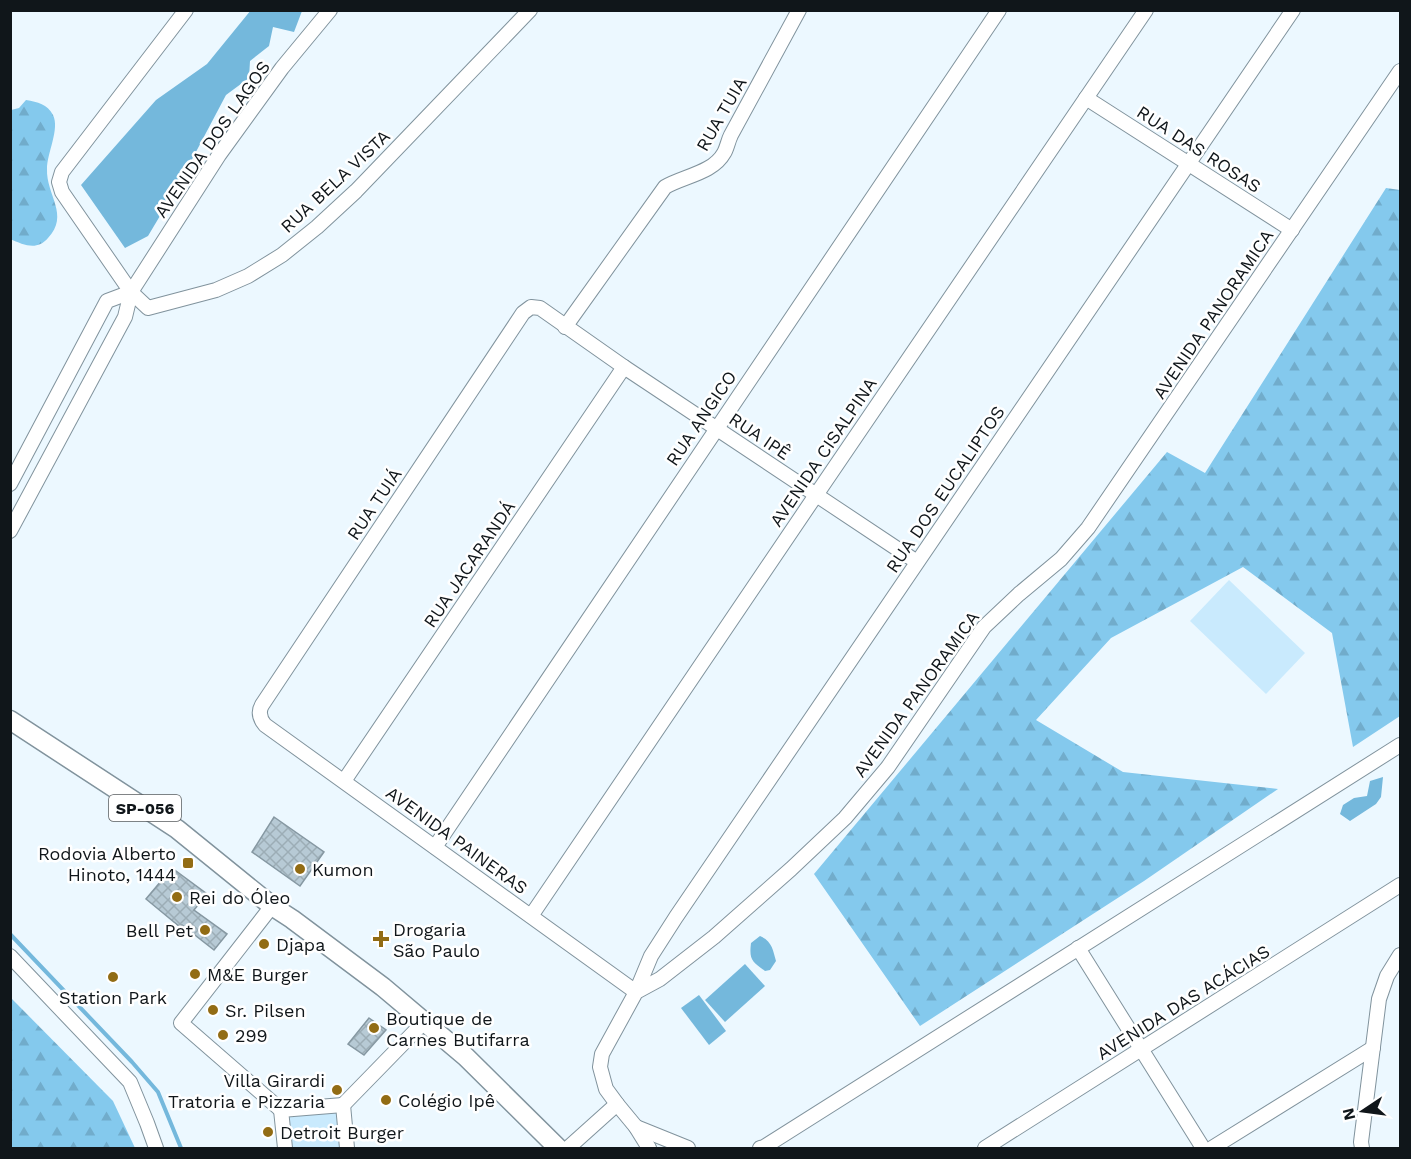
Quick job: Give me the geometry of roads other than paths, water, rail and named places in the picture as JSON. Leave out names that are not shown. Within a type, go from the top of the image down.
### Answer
[{"type":"main road","name":"SP-056","points":[[10,720],[177,829],[272,906],[383,987],[466,1057],[558,1149]]},
{"type":"street","points":[[10,531],[125,317],[130,292],[62,192],[59,182],[63,172],[186,10]]},
{"type":"street","name":"AVENIDA DOS LAGOS","points":[[130,292],[219,155],[282,68],[330,10]]},
{"type":"street","name":"RUA BELA VISTA","points":[[130,292],[150,308],[216,290],[248,276],[282,255],[356,191],[530,10]]},
{"type":"street","name":"RUA TUIA","points":[[566,327],[665,187],[676,180],[711,167],[723,154],[799,10]]},
{"type":"street","name":"RUA ANGICO","points":[[435,847],[999,10]]},
{"type":"street","name":"AVENIDA CISALPINA","points":[[531,916],[1146,10]]},
{"type":"street","name":"RUA DOS EUCALIPTOS","points":[[636,992],[651,956],[676,917],[1293,10]]},
{"type":"street","name":"AVENIDA PANORAMICA","points":[[636,992],[660,979],[714,937],[845,818],[888,767],[984,627],[1061,559],[1088,528],[1401,71]]},
{"type":"street","name":"RUA DAS ROSAS","points":[[1086,98],[1293,230]]},
{"type":"street","points":[[10,484],[107,301],[130,292]]},
{"type":"street","name":"RUA IPÊ","points":[[523,313],[531,307],[540,308],[624,367],[917,562]]},
{"type":"street","name":"RUA TUIÁ","points":[[260,716],[260,708],[523,313]]},
{"type":"street","name":"RUA JACARANDÁ","points":[[344,781],[624,367]]},
{"type":"street","name":"AVENIDA PAINERAS","points":[[260,716],[265,725],[636,992]]},
{"type":"street","points":[[763,1148],[1401,745]]},
{"type":"street","name":"AVENIDA DAS ACÁCIAS","points":[[985,1149],[1401,885]]},
{"type":"street","points":[[272,906],[181,1023],[281,1110],[285,1149]]},
{"type":"street","points":[[1078,948],[1203,1149]]},
{"type":"street","points":[[1362,1149],[1379,999],[1387,976],[1401,955]]},
{"type":"street","points":[[10,956],[130,1082],[156,1149]]},
{"type":"street","points":[[636,992],[602,1054],[600,1067],[606,1089],[636,1127],[649,1149]]},
{"type":"street","points":[[281,1110],[343,1105],[424,1022]]},
{"type":"street","points":[[1212,1149],[1373,1048]]},
{"type":"street","points":[[568,1149],[617,1104]]},
{"type":"street","points":[[343,1105],[347,1149]]},
{"type":"street","points":[[636,1127],[688,1149]]},
{"type":"waterway","points":[[10,934],[158,1092],[181,1148]]},
{"type":"place","name":"Rodovia Alberto Hinoto, 1444","points":[[188,863]]},
{"type":"place","name":"Kumon","points":[[300,869]]},
{"type":"place","name":"Rei do Óleo","points":[[177,897]]},
{"type":"place","name":"Bell Pet","points":[[205,930]]},
{"type":"place","name":"Drogaria São Paulo","points":[[381,939]]},
{"type":"place","name":"Djapa","points":[[264,944]]},
{"type":"place","name":"M&E Burger","points":[[195,974]]},
{"type":"place","name":"Station Park","points":[[113,977]]},
{"type":"place","name":"Sr. Pilsen","points":[[213,1010]]},
{"type":"place","name":"Boutique de Carnes Butifarra","points":[[374,1028]]},
{"type":"place","name":"299","points":[[223,1035]]},
{"type":"place","name":"Villa Girardi Tratoria e Pizzaria","points":[[337,1090]]},
{"type":"place","name":"Colégio Ipê","points":[[386,1100]]},
{"type":"place","name":"Detroit Burger","points":[[268,1132]]}]
